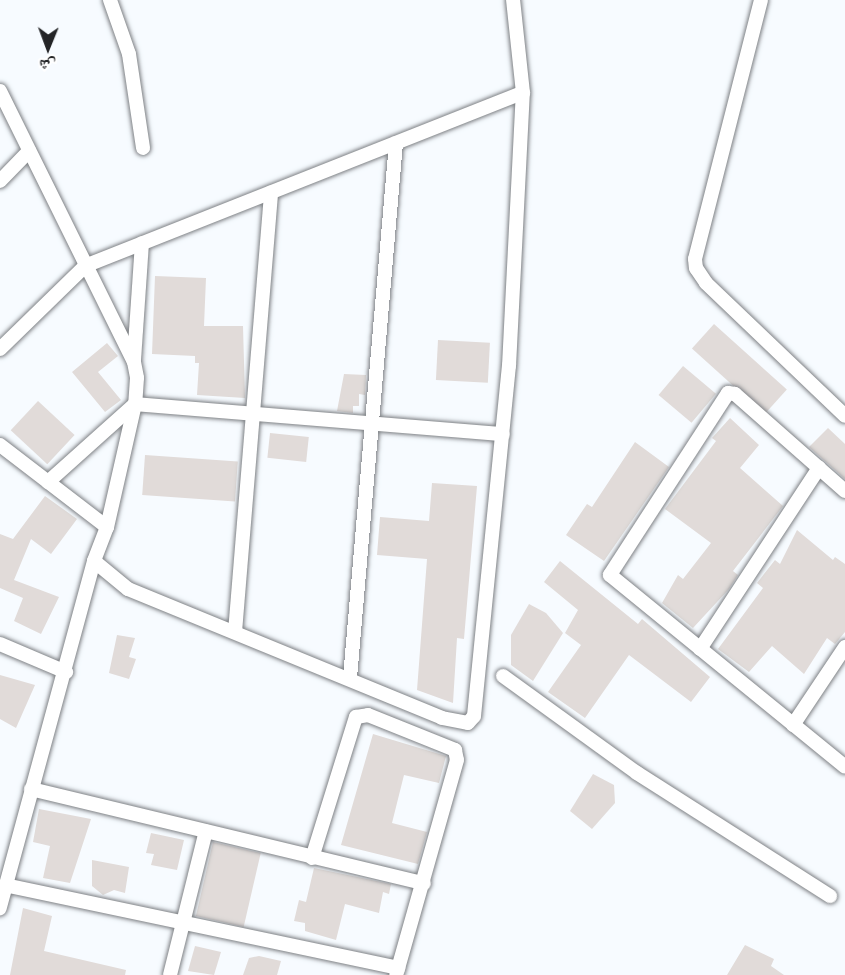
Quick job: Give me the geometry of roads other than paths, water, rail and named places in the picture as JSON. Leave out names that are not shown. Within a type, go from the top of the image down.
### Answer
[{"type":"street","points":[[110,0],[129,54],[143,148]]},
{"type":"street","points":[[94,561],[128,589],[459,723],[468,723],[474,716],[503,434],[523,93],[513,0]]},
{"type":"street","points":[[761,0],[695,259],[696,268],[706,283],[845,416]]},
{"type":"street","points":[[0,91],[134,362]]},
{"type":"street","points":[[0,349],[85,266],[523,93]]},
{"type":"street","points":[[350,678],[396,143]]},
{"type":"street","points":[[0,181],[29,151]]},
{"type":"street","points":[[235,632],[271,192]]},
{"type":"street","points":[[0,908],[31,789],[66,672],[94,561],[107,527],[135,404],[134,362],[142,243]]},
{"type":"street","points":[[845,491],[735,394],[724,395],[610,572],[611,578],[845,767]]},
{"type":"street","points":[[48,482],[135,404],[503,434]]},
{"type":"street","points":[[0,445],[107,527]]},
{"type":"street","points":[[700,649],[819,468]]},
{"type":"street","points":[[0,644],[66,672]]},
{"type":"street","points":[[793,725],[845,647]]},
{"type":"street","points":[[503,676],[637,772],[830,896]]},
{"type":"street","points":[[5,885],[182,922],[397,972],[424,883],[457,754],[451,747],[368,715],[353,721],[312,858]]},
{"type":"street","points":[[31,789],[424,883]]},
{"type":"street","points":[[170,975],[206,831]]}]
